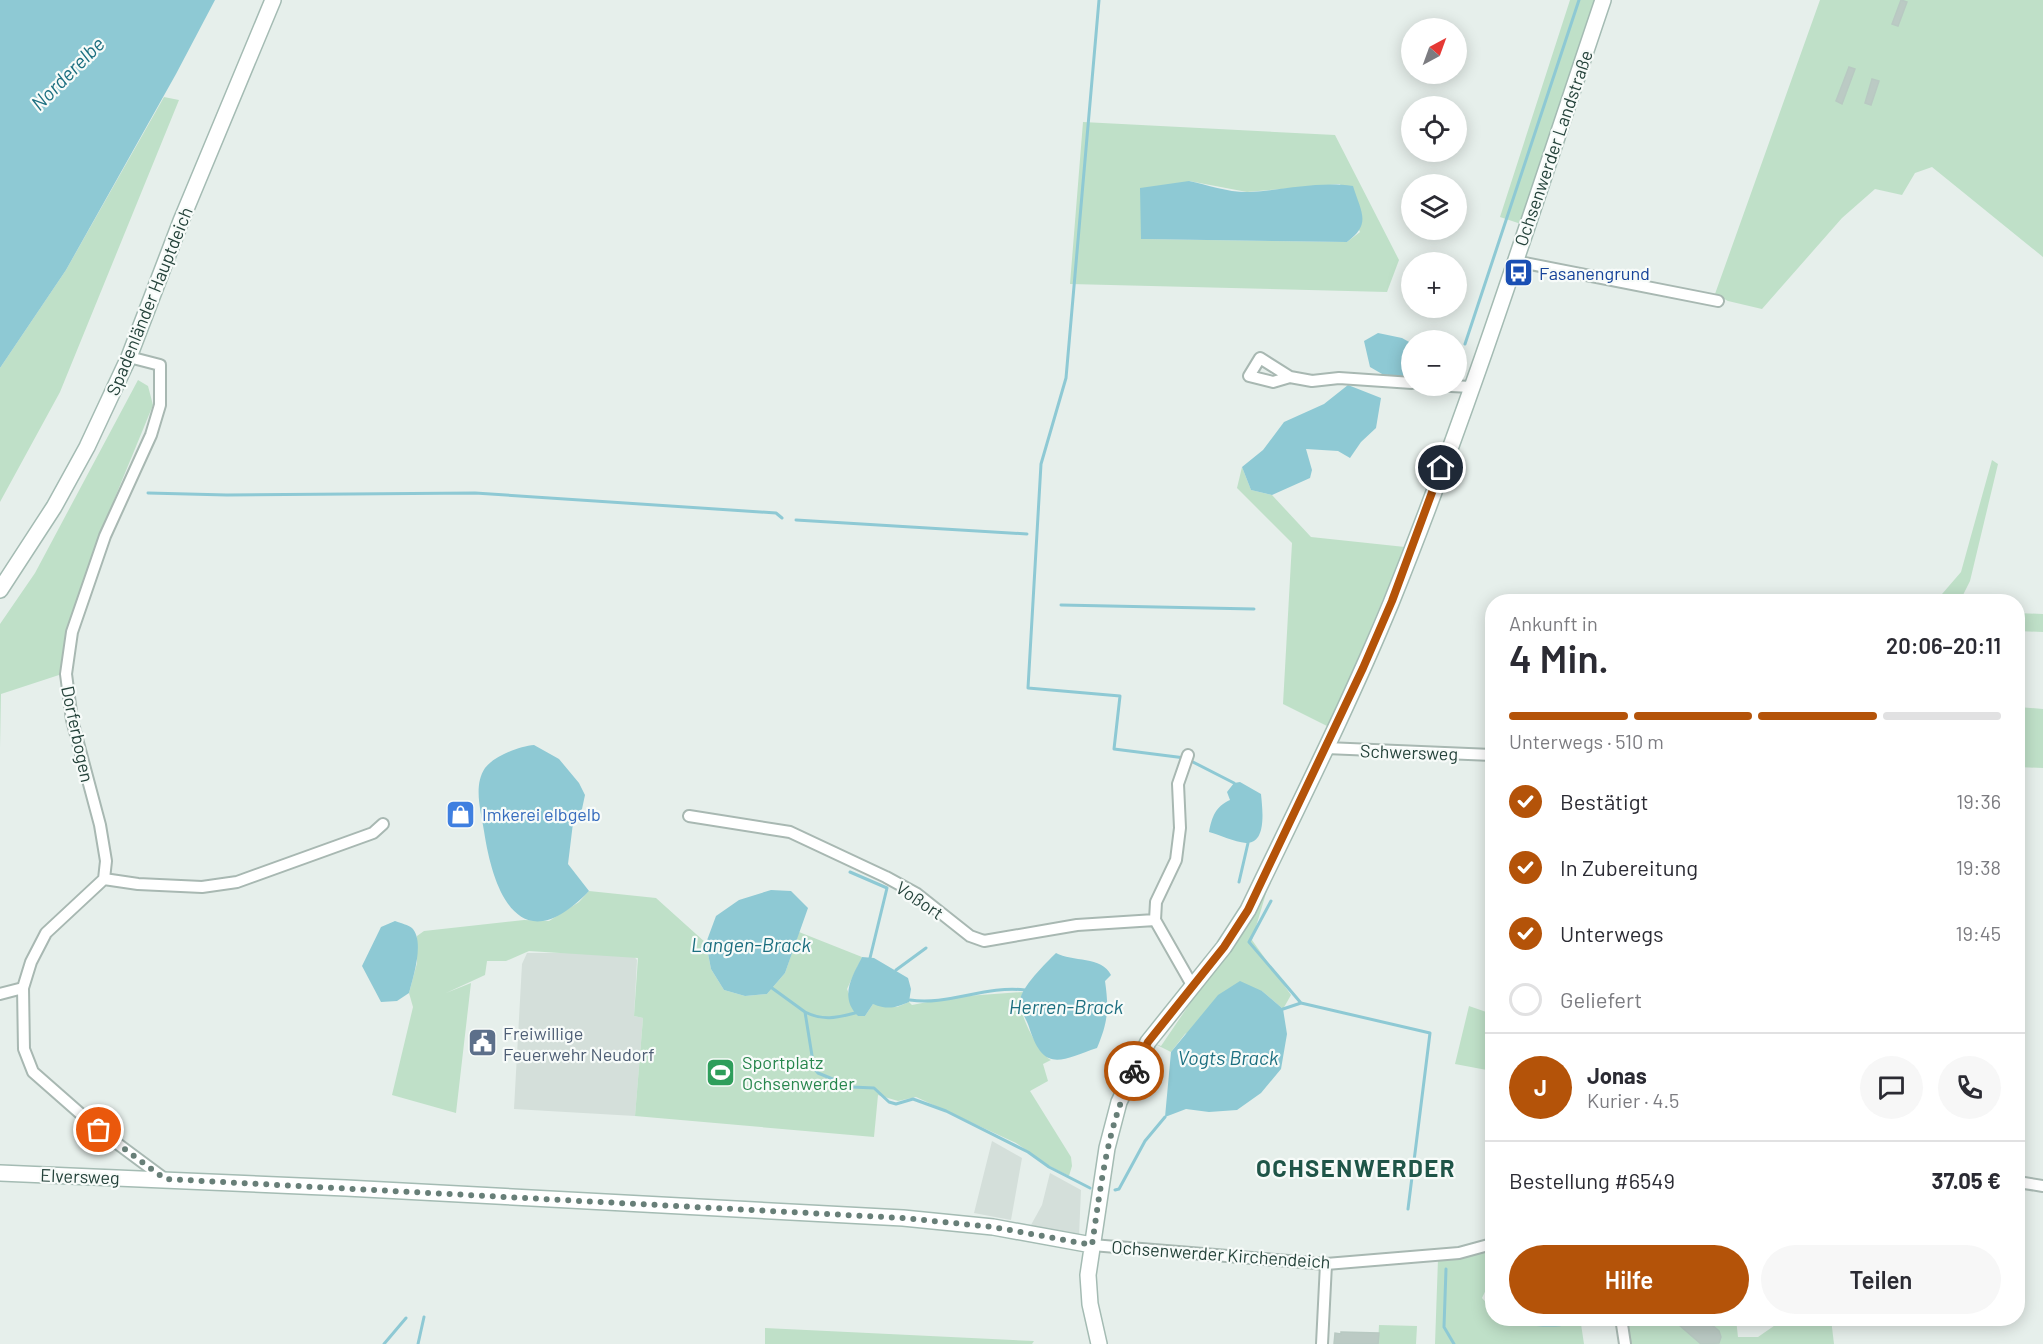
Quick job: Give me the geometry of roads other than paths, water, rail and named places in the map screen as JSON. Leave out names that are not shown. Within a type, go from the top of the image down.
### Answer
[{"type":"street","name":"Spadenländer Hauptdeich","points":[[0,590],[54,507],[87,447],[129,357],[273,0]]},
{"type":"street","name":"Ochsenwerder Landstraße","points":[[1099,1344],[1089,1294],[1088,1275],[1107,1148],[1119,1102],[1148,1042],[1224,947],[1248,910],[1326,748],[1392,601],[1471,387],[1603,0]]},
{"type":"street","points":[[1515,261],[1718,301]]},
{"type":"street","name":"Dorferbogen","points":[[104,879],[106,861],[100,825],[72,720],[66,674],[72,632],[105,536],[151,435],[160,405],[160,365],[129,357]]},
{"type":"street","points":[[1290,377],[1312,381],[1339,378],[1401,382]]},
{"type":"street","points":[[1467,387],[1471,387]]},
{"type":"street","name":"Schwersweg","points":[[1326,748],[1485,755]]},
{"type":"street","points":[[1188,755],[1178,784],[1180,828],[1176,860],[1156,902],[1155,920],[1192,985]]},
{"type":"street","name":"Voßort","points":[[689,816],[790,832],[886,877],[916,894],[970,936],[984,940],[1077,925],[1155,920]]},
{"type":"street","points":[[165,1179],[99,1130],[33,1072],[24,1049],[23,988],[31,962],[46,933],[104,879],[138,884],[192,887],[237,882],[373,833],[383,824]]},
{"type":"street","points":[[0,994],[23,988]]},
{"type":"street","name":"Elversweg","points":[[0,1173],[165,1179],[903,1218],[993,1227],[1092,1245]]},
{"type":"street","points":[[2025,1183],[2043,1186]]},
{"type":"street","name":"Ochsenwerder Kirchendeich","points":[[1092,1245],[1326,1264],[1459,1252],[1485,1246]]},
{"type":"street","points":[[1322,1344],[1326,1264]]},
{"type":"street","points":[[1622,1326],[1625,1344]]},
{"type":"water","name":"Norderelbe","points":[[0,0],[215,0],[66,270],[0,368]]},
{"type":"water","points":[[1189,181],[1242,192],[1314,185],[1353,186],[1361,210],[1362,223],[1360,229],[1347,242],[1141,239],[1140,188]]},
{"type":"water","points":[[1378,333],[1401,338],[1401,377],[1389,378],[1370,367],[1364,341]]},
{"type":"water","points":[[1348,385],[1381,398],[1376,428],[1361,442],[1350,458],[1338,451],[1306,449],[1312,470],[1310,478],[1272,495],[1251,490],[1242,467],[1263,450],[1284,422],[1324,404]]},
{"type":"water","points":[[534,745],[559,759],[579,783],[585,795],[582,809],[573,823],[568,864],[589,891],[566,911],[546,920],[529,920],[515,912],[504,897],[495,878],[489,855],[479,799],[481,775],[494,759],[522,747]]},
{"type":"water","points":[[1240,782],[1261,794],[1261,831],[1253,842],[1232,840],[1209,832],[1215,813],[1230,800],[1227,792],[1234,783]]},
{"type":"water","name":"Langen-Brack","points":[[771,890],[791,891],[808,908],[785,973],[767,994],[745,996],[724,990],[711,969],[706,943],[716,916],[739,900]]},
{"type":"water","points":[[395,921],[411,927],[416,934],[417,960],[409,993],[397,1001],[381,1002],[362,966],[381,927]]},
{"type":"water","name":"Herren-Brack","points":[[1056,953],[1094,962],[1107,969],[1111,975],[1105,981],[1107,1015],[1097,1048],[1055,1060],[1041,1052],[1035,1042],[1020,1001],[1029,982]]},
{"type":"water","points":[[862,957],[874,958],[908,978],[911,989],[909,1002],[891,1008],[873,1004],[865,1016],[858,1016],[852,1009],[848,994],[851,979]]},
{"type":"water","name":"Vogts Brack","points":[[1240,981],[1262,991],[1283,1009],[1287,1034],[1281,1069],[1261,1093],[1237,1110],[1209,1112],[1186,1109],[1165,1117],[1171,1052],[1218,995]]},
{"type":"waterway","points":[[1099,0],[1066,378],[1041,464],[1028,688],[1120,696],[1114,749],[1185,758]]},
{"type":"waterway","points":[[1467,338],[1579,0]]},
{"type":"waterway","points":[[148,493],[227,495],[475,493],[776,513],[782,518]]},
{"type":"waterway","points":[[796,520],[1027,534]]},
{"type":"waterway","points":[[1061,605],[1254,609]]},
{"type":"waterway","points":[[1189,760],[1234,783]]},
{"type":"waterway","points":[[1239,882],[1248,843]]},
{"type":"waterway","points":[[850,872],[887,888],[870,958]]},
{"type":"waterway","points":[[1271,901],[1249,942],[1301,1003],[1283,1009]]},
{"type":"waterway","points":[[896,970],[926,948]]},
{"type":"waterway","points":[[772,988],[805,1012],[814,1068],[818,1073],[852,1087],[874,1088],[889,1102],[896,1104],[913,1099],[946,1111],[1028,1152],[1049,1167],[1090,1188]]},
{"type":"waterway","points":[[910,1000],[938,1000],[996,990],[1025,990]]},
{"type":"waterway","points":[[1301,1003],[1430,1033],[1408,1209]]},
{"type":"waterway","points":[[805,1012],[818,1017],[830,1018],[855,1013]]},
{"type":"waterway","points":[[1115,1190],[1119,1189],[1145,1141],[1165,1117]]},
{"type":"waterway","points":[[1446,1269],[1444,1327],[1454,1344]]},
{"type":"waterway","points":[[418,1344],[424,1317]]},
{"type":"waterway","points":[[384,1344],[406,1318]]},
{"type":"place","name":"Fasanengrund","points":[[1518,273]]},
{"type":"place","name":"Imkerei elbgelb","points":[[461,814]]},
{"type":"place","name":"Freiwillige Feuerwehr Neudorf","points":[[482,1043]]},
{"type":"place","name":"Sportplatz Ochsenwerder","points":[[721,1072]]},
{"type":"district","name":"OCHSENWERDER","points":[[1356,1167]]}]
